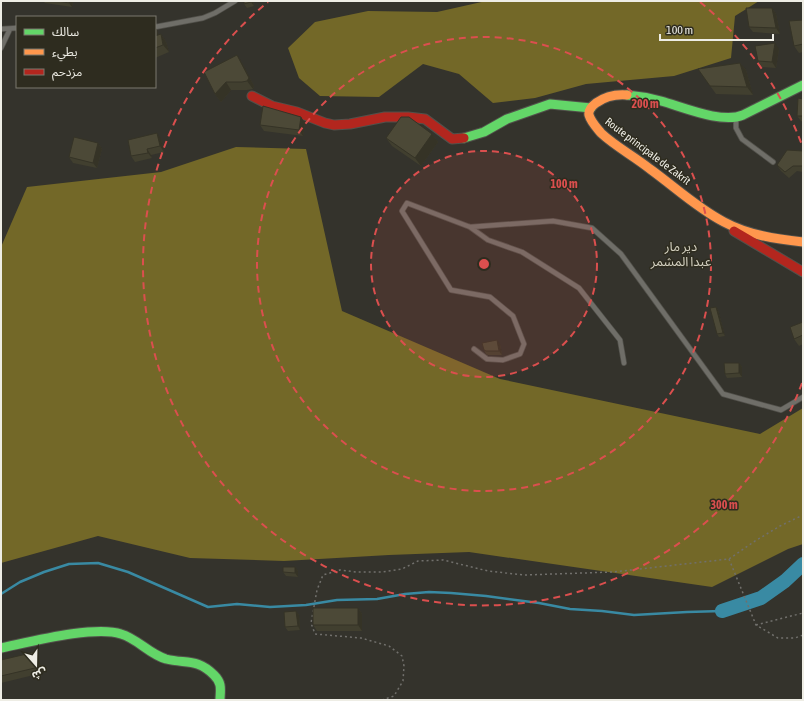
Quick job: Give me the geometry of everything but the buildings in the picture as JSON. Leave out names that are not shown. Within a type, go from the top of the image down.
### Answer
[{"type":"street","points":[[252,96],[272,106],[297,112],[334,125],[350,124],[385,117],[399,116],[420,118],[430,122],[448,136],[457,139],[470,137],[484,132],[507,119],[550,104],[591,108],[596,102],[608,96],[635,94],[650,97],[707,115],[722,118],[736,117],[803,85]]},
{"type":"street","name":"Route principale de Zakrît","points":[[591,108],[590,118],[598,129],[703,208],[725,222],[750,232],[775,238],[803,242]]},
{"type":"street","points":[[725,222],[736,233],[803,272]]},
{"type":"street","points":[[1,648],[66,635],[102,631],[120,633],[132,638],[156,656],[174,661],[202,665],[207,668],[218,679],[220,684],[220,700]]},
{"type":"lane","points":[[156,27],[203,18],[215,13],[235,1]]},
{"type":"lane","points":[[1,29],[16,28]]},
{"type":"lane","points":[[1,48],[10,29]]},
{"type":"lane","points":[[736,117],[736,128],[742,138],[773,162]]},
{"type":"lane","points":[[474,349],[487,359],[503,360],[520,354],[524,344],[514,316],[490,297],[451,290],[402,211],[408,203],[470,227],[488,240],[522,252],[579,288],[620,340],[624,363]]},
{"type":"lane","points":[[470,227],[553,221],[592,228],[621,254],[722,394],[781,410],[803,397]]},
{"type":"path","points":[[382,700],[394,696],[403,681],[404,666],[402,656],[389,646],[361,638],[314,634],[311,623],[317,590],[323,575],[340,570],[356,572],[382,572],[402,569],[418,561],[444,560],[488,571],[531,575],[613,572],[729,559],[761,537],[803,515]]},
{"type":"path","points":[[729,559],[756,625],[778,638],[795,638],[803,635]]},
{"type":"path","points":[[756,625],[803,613]]},
{"type":"shaded area","points":[[486,1],[759,1],[735,16],[731,58],[674,76],[586,84],[535,98],[493,103],[459,74],[423,64],[379,97],[320,96],[299,78],[288,48],[315,22],[368,11],[437,12]]},
{"type":"shaded area","points":[[236,147],[306,149],[342,311],[500,379],[760,434],[803,408],[803,544],[788,549],[712,587],[469,552],[284,561],[190,558],[98,536],[1,563],[1,247],[27,187],[161,172]]},
{"type":"waterway","points":[[1,594],[20,582],[69,564],[98,563],[128,572],[208,607],[237,604],[270,607],[306,605],[337,600],[377,599],[405,594],[429,592],[486,596],[570,609],[634,615],[722,611]]},
{"type":"waterway","points":[[722,611],[761,598],[785,581],[803,564]]},
{"type":"traffic: fast","points":[[627,95],[657,100],[702,114],[734,117],[743,115],[803,85]]},
{"type":"traffic: fast","points":[[464,138],[484,132],[507,119],[550,104],[591,108]]},
{"type":"traffic: fast","points":[[1,648],[62,635],[79,633],[110,632],[121,634],[133,639],[160,657],[191,662],[202,666],[216,677],[219,682],[220,700]]},
{"type":"traffic: slow","points":[[627,95],[607,97],[592,107],[589,115],[594,125],[601,133],[695,204],[724,222],[752,233],[772,238],[803,242]]},
{"type":"traffic: jam","points":[[252,96],[272,106],[297,112],[334,125],[350,124],[385,117],[408,117],[425,119],[452,139],[464,138]]},
{"type":"traffic: jam","points":[[734,231],[803,272]]},
{"type":"district","name":"دير مار عبدا المشمر","points":[[681,254]]}]
